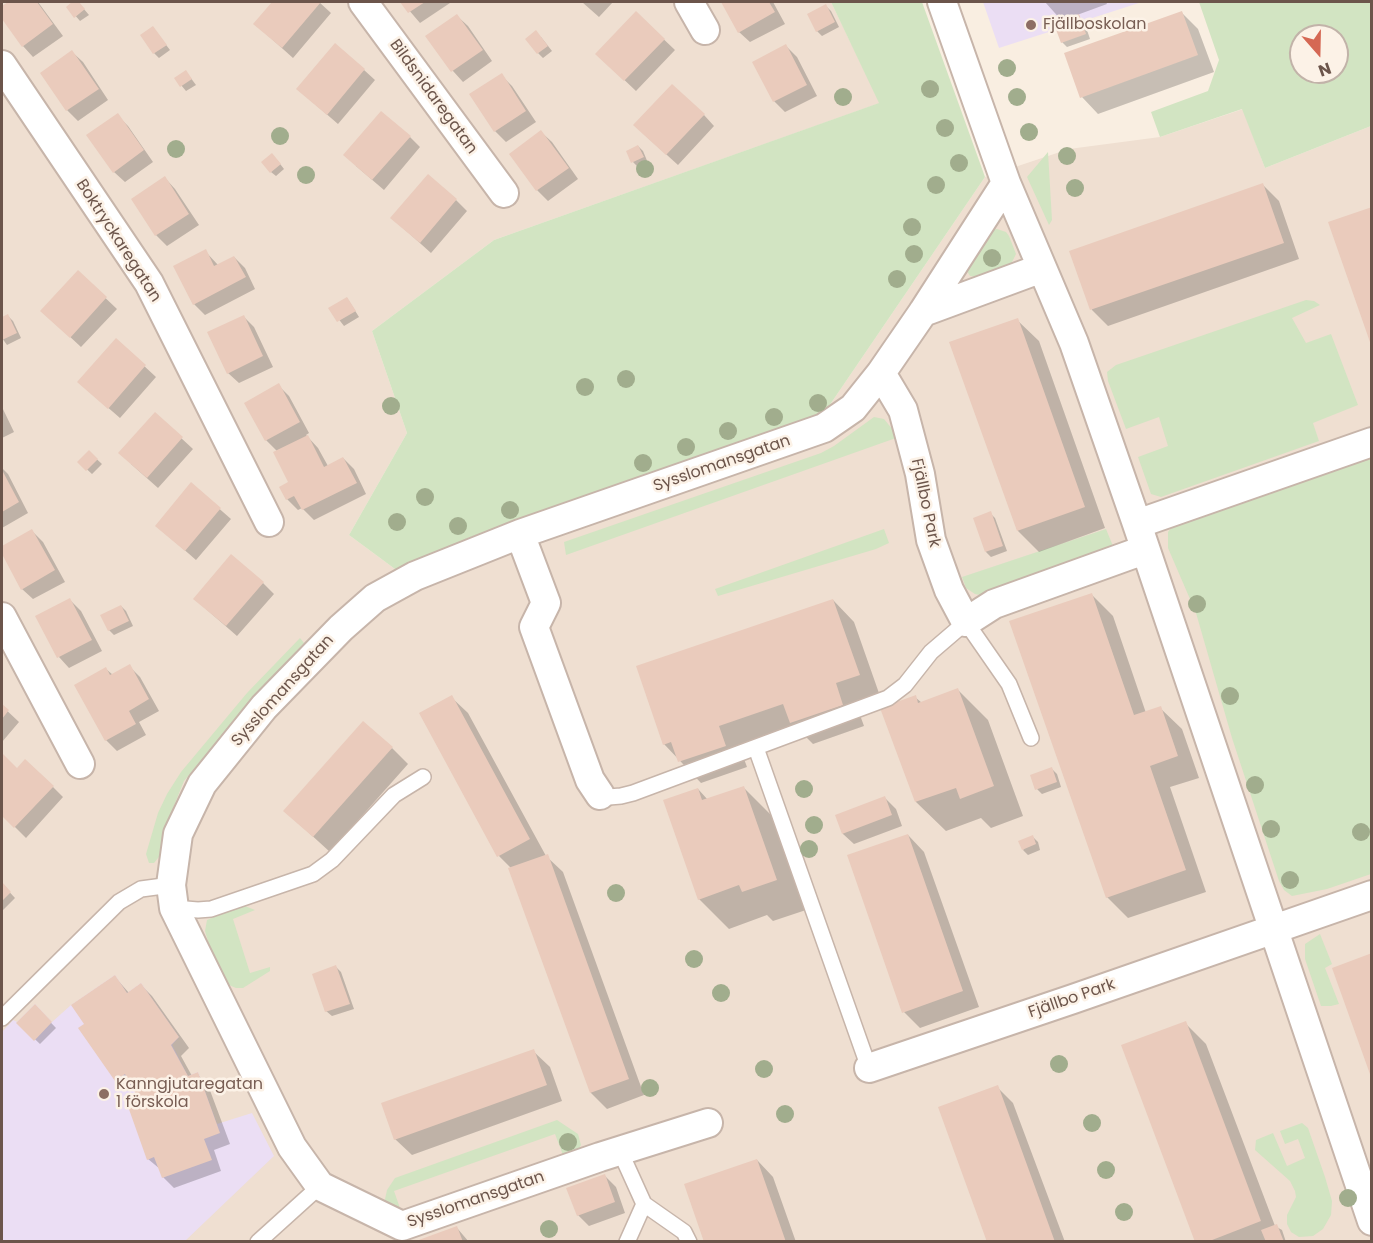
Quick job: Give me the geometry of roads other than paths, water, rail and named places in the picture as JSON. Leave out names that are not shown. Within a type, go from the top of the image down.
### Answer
[{"type":"street","name":"Bildsnidaregatan","points":[[363,2],[504,193]]},
{"type":"street","points":[[689,2],[705,30]]},
{"type":"street","points":[[942,2],[1006,183],[1074,344],[1371,1221]]},
{"type":"street","name":"Boktryckaregatan","points":[[2,65],[149,283],[269,522]]},
{"type":"street","name":"Sysslomansgatan","points":[[708,1123],[402,1226],[320,1186],[292,1147],[173,896],[178,834],[202,784],[264,707],[375,598],[415,576],[520,534],[824,428],[853,408],[881,373],[923,312],[1006,183]]},
{"type":"street","points":[[923,312],[1042,268]]},
{"type":"street","name":"Fjällbo Park","points":[[881,373],[903,411],[920,474],[931,540],[949,590],[966,622]]},
{"type":"street","points":[[966,622],[994,604],[1141,537],[1371,442]]},
{"type":"street","points":[[520,534],[546,603],[534,627],[590,780],[600,795]]},
{"type":"street","points":[[2,617],[80,764]]},
{"type":"street","name":"Fjällbo Park","points":[[869,1068],[1371,895]]},
{"type":"lane","points":[[600,795],[621,796],[888,698],[905,685],[931,652],[966,622],[1009,684],[1030,738]]},
{"type":"lane","points":[[756,748],[869,1068]]},
{"type":"lane","points":[[2,1018],[119,902],[141,889],[173,896],[198,910],[211,909],[313,874],[332,860],[394,795],[423,777]]},
{"type":"lane","points":[[620,1151],[644,1204],[684,1232],[689,1242]]},
{"type":"lane","points":[[258,1242],[320,1186]]},
{"type":"lane","points":[[627,1242],[644,1204]]},
{"type":"place","name":"Fjällboskolan","points":[[1031,25]]},
{"type":"place","name":"Kanngjutaregatan 1 förskola","points":[[104,1094]]}]
